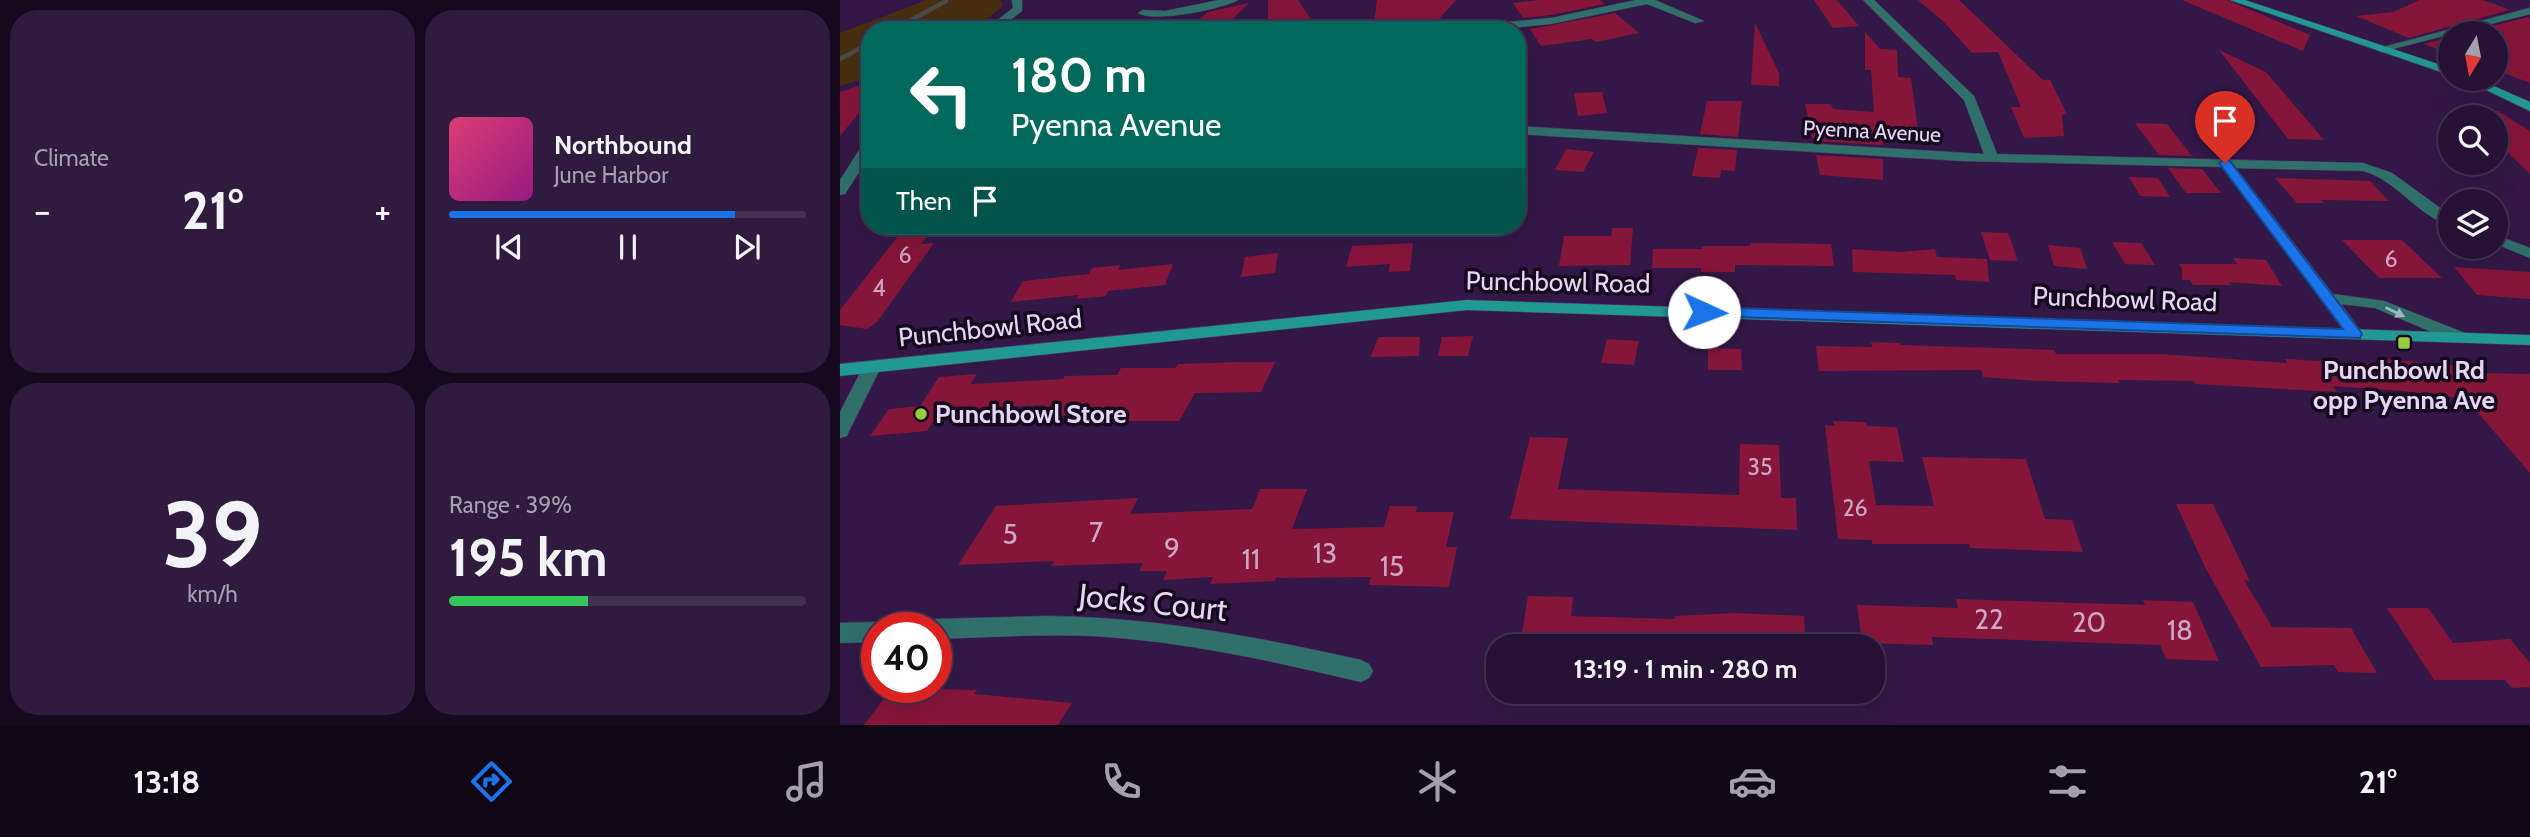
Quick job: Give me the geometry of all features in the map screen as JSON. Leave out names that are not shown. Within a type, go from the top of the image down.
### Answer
[{"type":"street","points":[[1002,21],[1018,9],[1017,0]]},
{"type":"street","points":[[1191,0],[1153,7],[1143,13],[1165,14],[1233,0]]},
{"type":"street","points":[[1526,23],[1552,21],[1650,0],[1699,21]]},
{"type":"street","points":[[1868,0],[1970,99],[1992,158]]},
{"type":"street","points":[[2235,0],[2438,68]]},
{"type":"street","points":[[2381,49],[2530,11]]},
{"type":"street","points":[[2495,91],[2530,107]]},
{"type":"street","name":"Pyenna Avenue","points":[[1526,131],[1992,158],[2343,165],[2371,168],[2389,175],[2438,215]]},
{"type":"street","points":[[840,191],[861,158]]},
{"type":"street","points":[[2225,163],[2355,334]]},
{"type":"street","points":[[2508,244],[2530,253]]},
{"type":"street","points":[[2329,298],[2378,304],[2459,337]]},
{"type":"street","name":"Punchbowl Road","points":[[840,370],[1467,305],[2530,340]]},
{"type":"street","points":[[840,431],[872,367]]},
{"type":"street","name":"Jocks Court","points":[[952,628],[1015,626],[1111,628],[1246,645],[1361,671]]},
{"type":"street","points":[[840,634],[861,633]]},
{"type":"shaded area","points":[[927,0],[1000,0],[1003,6],[984,21],[872,21]]},
{"type":"shaded area","points":[[861,25],[861,80],[840,86],[840,33]]},
{"type":"building","points":[[1268,0],[1298,0],[1312,21],[1268,21]]},
{"type":"building","points":[[1377,0],[1456,0],[1437,21],[1374,21]]},
{"type":"building","points":[[1539,0],[1600,0],[1605,4],[1523,18],[1513,3]]},
{"type":"building","points":[[1814,0],[1837,0],[1859,26],[1833,28]]},
{"type":"building","points":[[1918,0],[1959,0],[2043,80],[2050,80],[2067,114],[2062,115],[2064,136],[2024,138],[2011,107],[2021,107],[1998,52],[1972,53],[1944,22]]},
{"type":"building","points":[[2182,0],[2227,0],[2310,35],[2303,51]]},
{"type":"building","points":[[2420,0],[2483,0],[2510,10],[2470,21],[2438,21],[2438,30],[2409,38],[2356,16],[2393,12]]},
{"type":"building","points":[[1249,3],[1230,21],[1198,21],[1208,12]]},
{"type":"building","points":[[1615,13],[1639,33],[1596,42],[1592,39],[1541,46],[1530,29]]},
{"type":"building","points":[[2530,18],[2530,83],[2508,75],[2508,22]]},
{"type":"building","points":[[1755,23],[1779,73],[1779,86],[1751,85]]},
{"type":"building","points":[[1865,32],[1880,49],[1897,50],[1898,77],[1911,78],[1918,130],[1883,127],[1883,145],[1813,141],[1805,104],[1831,104],[1833,109],[1874,112],[1871,70],[1865,70]]},
{"type":"building","points":[[2438,40],[2438,49],[2424,44]]},
{"type":"building","points":[[2219,50],[2266,72],[2324,140],[2288,139]]},
{"type":"building","points":[[861,85],[861,111],[840,136],[840,92]]},
{"type":"building","points":[[1602,92],[1607,113],[1578,116],[1574,93]]},
{"type":"building","points":[[1707,101],[1742,101],[1738,137],[1700,134]]},
{"type":"building","points":[[2508,117],[2530,131],[2530,174],[2508,153]]},
{"type":"building","points":[[2135,123],[2167,124],[2192,156],[2159,155]]},
{"type":"building","points":[[1698,148],[1737,150],[1735,171],[1721,170],[1720,178],[1692,176]]},
{"type":"building","points":[[1566,149],[1594,152],[1583,172],[1555,170]]},
{"type":"building","points":[[1816,155],[1883,159],[1883,180],[1820,175]]},
{"type":"building","points":[[2168,168],[2202,169],[2221,193],[2186,193]]},
{"type":"building","points":[[2129,177],[2158,178],[2170,197],[2140,196]]},
{"type":"building","points":[[2275,178],[2370,181],[2389,201],[2321,200],[2324,203],[2297,203]]},
{"type":"building","points":[[1612,228],[1633,228],[1630,265],[1559,266],[1564,236],[1611,236]]},
{"type":"building","points":[[1981,232],[2008,233],[2018,261],[1990,260]]},
{"type":"building","points":[[899,235],[928,235],[921,244],[934,243],[877,322],[867,329],[840,325],[840,310]]},
{"type":"building","points":[[2342,240],[2402,240],[2442,278],[2379,278]]},
{"type":"building","points":[[2112,242],[2141,243],[2155,265],[2125,264]]},
{"type":"building","points":[[1413,243],[1410,271],[1389,272],[1390,264],[1346,267],[1352,246]]},
{"type":"building","points":[[1750,243],[1831,244],[1834,266],[1735,265],[1735,272],[1701,272],[1701,268],[1652,268],[1653,249],[1702,249],[1702,246],[1750,246]]},
{"type":"building","points":[[2048,245],[2080,248],[2087,269],[2054,266]]},
{"type":"building","points":[[1852,249],[1900,252],[1935,249],[1937,257],[1987,259],[1989,282],[1956,280],[1955,275],[1853,272]]},
{"type":"building","points":[[1278,253],[1275,273],[1241,277],[1245,257]]},
{"type":"building","points":[[2233,258],[2266,260],[2282,286],[2229,282],[2231,285],[2193,285],[2190,280],[2182,280],[2182,268],[2179,264],[2237,264]]},
{"type":"building","points":[[1173,264],[1165,285],[1108,291],[1106,296],[1076,299],[1078,295],[1011,302],[1023,281],[1089,274],[1092,268],[1120,265],[1118,270]]},
{"type":"building","points":[[2454,267],[2530,272],[2530,299],[2477,295]]},
{"type":"building","points":[[1473,336],[1468,356],[1438,356],[1442,337]]},
{"type":"building","points":[[1379,337],[1420,337],[1419,356],[1370,357]]},
{"type":"building","points":[[1607,339],[1639,341],[1634,365],[1601,363]]},
{"type":"building","points":[[1871,342],[2054,350],[2056,354],[2161,354],[2287,363],[2285,359],[2387,365],[2383,359],[2474,367],[2479,373],[2530,374],[2530,473],[2466,399],[2333,386],[2337,392],[2195,384],[2193,381],[2037,381],[1983,377],[1981,370],[1819,371],[1816,346],[1872,347]]},
{"type":"building","points":[[1708,348],[1741,349],[1742,370],[1708,370]]},
{"type":"building","points":[[1275,362],[1261,392],[1195,393],[1179,421],[1085,421],[1089,415],[1038,416],[1045,405],[956,410],[954,413],[937,415],[927,431],[870,436],[889,409],[920,406],[939,377],[977,374],[971,384],[1063,379],[1065,376],[1117,375],[1121,368],[1175,368],[1178,364]]},
{"type":"building","points":[[1834,421],[1897,427],[1904,462],[1869,461],[1876,505],[1934,506],[1922,457],[2026,459],[2045,519],[2072,520],[2083,552],[1970,548],[1969,544],[1872,544],[1872,540],[1838,539],[1825,425],[1834,426]]},
{"type":"building","points":[[1530,437],[1568,438],[1558,489],[1739,495],[1740,444],[1779,445],[1781,498],[1796,498],[1797,530],[1510,519]]},
{"type":"building","points":[[1260,489],[1307,489],[1292,529],[1384,527],[1390,506],[1417,506],[1416,512],[1454,512],[1446,547],[1457,547],[1449,587],[1369,585],[1371,577],[1276,578],[1275,581],[1210,584],[1213,577],[1163,580],[1167,571],[1139,571],[1143,563],[1051,566],[1055,561],[958,565],[996,506],[1138,498],[1130,514],[1252,509]]},
{"type":"building","points":[[2176,504],[2213,504],[2250,581],[2244,580],[2272,627],[2351,628],[2377,673],[2338,672],[2334,665],[2261,667],[2205,567]]},
{"type":"building","points":[[1528,596],[1573,597],[1571,616],[1675,619],[1675,616],[1735,613],[1804,616],[1805,634],[1522,634]]},
{"type":"building","points":[[1956,599],[2145,605],[2143,600],[2193,602],[2219,661],[2166,659],[2160,645],[1932,637],[1933,645],[1885,644],[1885,634],[1861,634],[1857,605],[1958,608]]},
{"type":"building","points":[[2387,608],[2428,608],[2453,643],[2510,639],[2530,663],[2530,687],[2512,688],[2505,680],[2434,680]]},
{"type":"building","points":[[952,689],[977,690],[974,694],[1072,703],[1058,725],[864,725],[881,703],[952,703]]},
{"type":"waterway","points":[[909,21],[946,1]]},
{"type":"waterway","points":[[840,59],[861,48]]},
{"type":"place","name":"Punchbowl Rd opp Pyenna Ave","points":[[2404,343]]},
{"type":"place","name":"Punchbowl Store","points":[[921,414]]},
{"type":"route","points":[[1704,312],[2355,334],[2225,163]]}]
